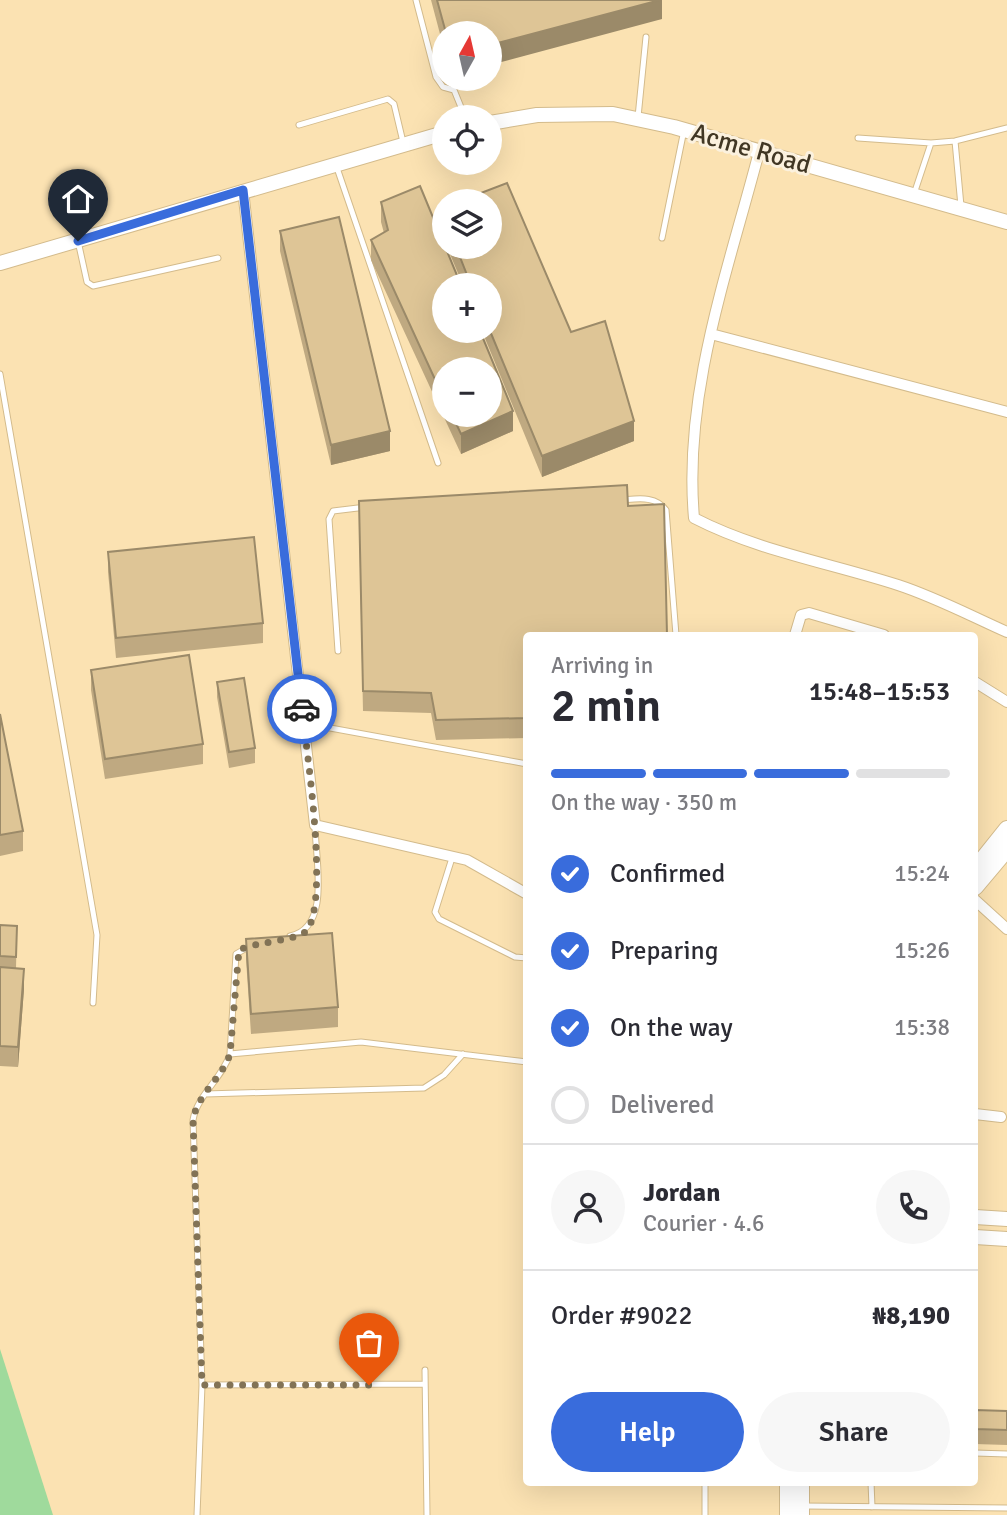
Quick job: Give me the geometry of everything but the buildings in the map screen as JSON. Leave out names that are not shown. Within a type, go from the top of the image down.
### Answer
[{"type":"main road","points":[[978,865],[1007,829]]},
{"type":"main road","points":[[978,883],[1007,849]]},
{"type":"main road","points":[[789,1486],[796,1512]]},
{"type":"main road","points":[[796,1512],[800,1486]]},
{"type":"street","name":"Acme Road","points":[[502,122],[572,113],[613,114],[684,130],[1007,222]]},
{"type":"street","points":[[0,263],[432,137]]},
{"type":"street","points":[[759,152],[701,380],[693,437],[694,518],[719,531],[773,550],[902,586],[1007,632]]},
{"type":"street","points":[[243,190],[314,825],[467,860],[523,892]]},
{"type":"street","points":[[711,334],[1007,412]]},
{"type":"street","points":[[795,632],[801,615],[808,613],[874,632]]},
{"type":"street","points":[[978,684],[1007,702]]},
{"type":"street","points":[[978,903],[1007,929]]},
{"type":"street","points":[[978,1114],[1001,1117]]},
{"type":"street","points":[[978,1217],[1007,1219]]},
{"type":"street","points":[[978,1237],[1007,1235]]},
{"type":"lane","points":[[416,0],[436,77],[443,87],[454,90],[461,105]]},
{"type":"lane","points":[[638,120],[646,37]]},
{"type":"lane","points":[[299,125],[388,99],[394,104],[404,145]]},
{"type":"lane","points":[[858,138],[931,143],[955,141],[1007,128]]},
{"type":"lane","points":[[662,238],[684,130]]},
{"type":"lane","points":[[955,141],[961,209]]},
{"type":"lane","points":[[914,196],[931,143]]},
{"type":"lane","points":[[336,165],[438,463]]},
{"type":"lane","points":[[78,241],[87,282],[93,286],[218,258]]},
{"type":"lane","points":[[0,373],[97,934],[93,1003]]},
{"type":"lane","points":[[610,500],[650,499],[660,502],[666,509],[676,632]]},
{"type":"lane","points":[[338,651],[329,519],[333,511],[341,508],[381,507]]},
{"type":"lane","points":[[303,723],[523,763]]},
{"type":"lane","points":[[280,938],[304,934],[312,923],[317,904],[314,825]]},
{"type":"lane","points":[[452,857],[436,903],[435,912],[439,919],[515,957],[523,958]]},
{"type":"lane","points":[[197,1515],[202,1385],[192,1138],[194,1112],[227,1065],[230,1054],[236,954],[239,950],[256,944]]},
{"type":"lane","points":[[230,1054],[361,1042],[523,1062]]},
{"type":"lane","points":[[205,1094],[424,1088],[444,1075],[463,1054]]},
{"type":"lane","points":[[425,1370],[427,1515]]},
{"type":"lane","points":[[202,1385],[425,1384]]},
{"type":"lane","points":[[978,1452],[1007,1454]]},
{"type":"lane","points":[[705,1486],[705,1515]]},
{"type":"lane","points":[[871,1486],[872,1507]]},
{"type":"lane","points":[[796,1512],[872,1507],[1007,1508]]},
{"type":"green space","points":[[0,1349],[53,1515],[0,1515]]},
{"type":"way so far","points":[[302,709],[314,825],[317,904],[312,923],[304,934],[243,947],[236,954],[230,1054],[227,1065],[194,1112],[192,1138],[202,1385],[369,1385]]},
{"type":"route","points":[[78,241],[243,190],[302,709]]}]
